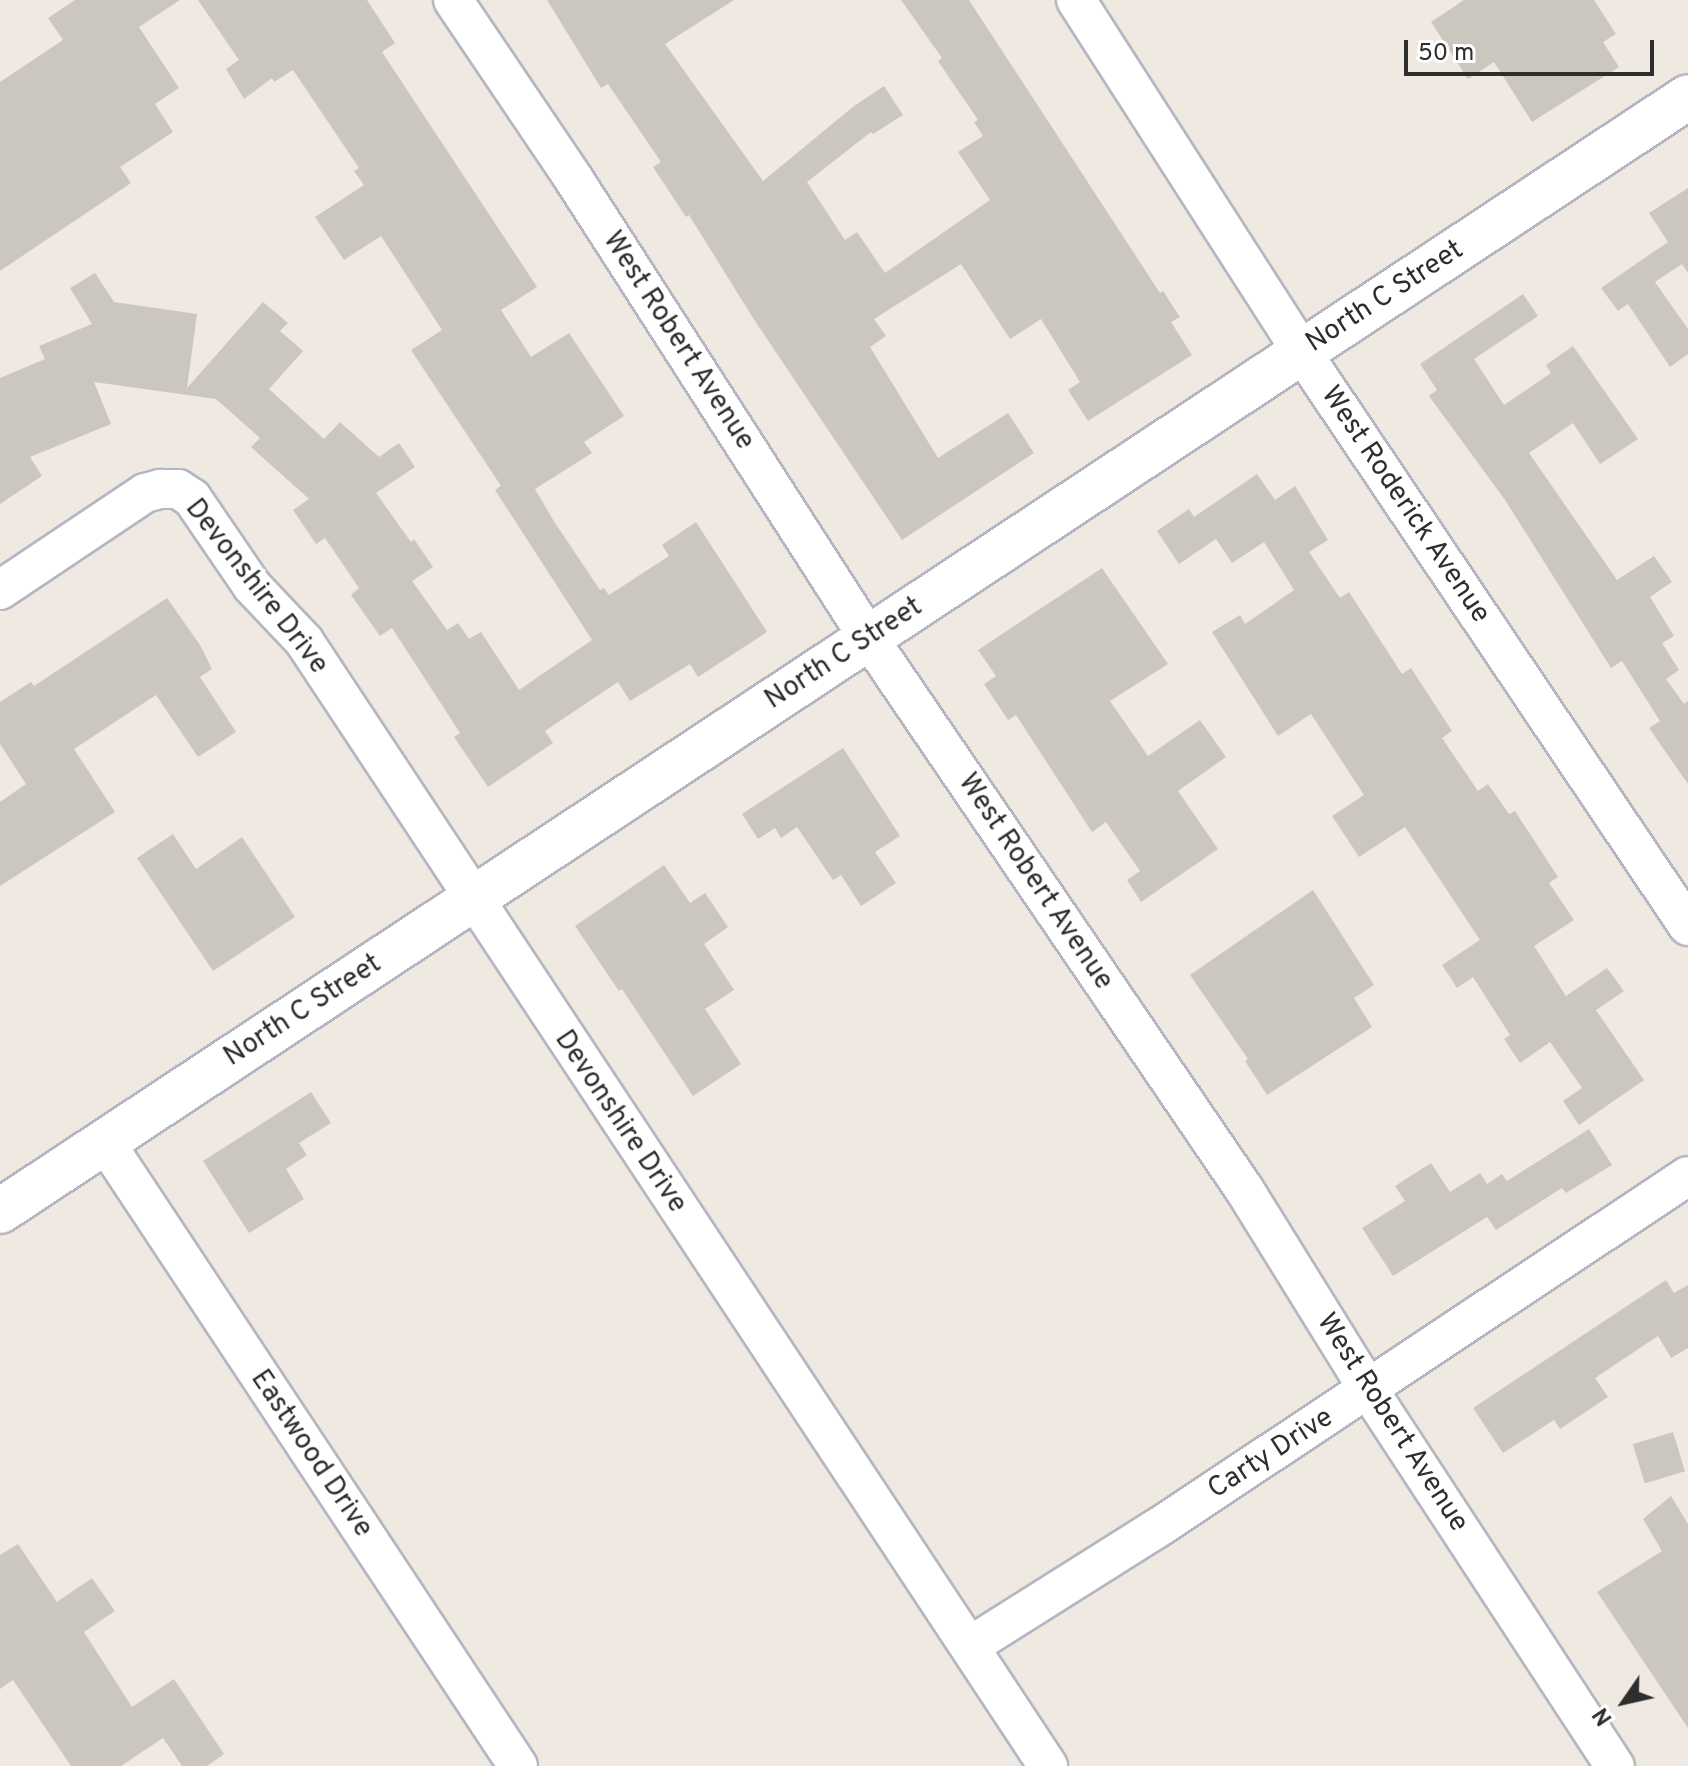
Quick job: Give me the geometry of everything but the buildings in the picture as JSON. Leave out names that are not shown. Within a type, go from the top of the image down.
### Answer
[{"type":"street","name":"West Robert Avenue","points":[[453,0],[583,194],[868,637],[1244,1189],[1368,1389],[1615,1766]]},
{"type":"street","name":"West Roderick Avenue","points":[[1076,0],[1301,351],[1688,926]]},
{"type":"street","name":"North C Street","points":[[0,1211],[473,902],[868,637],[1087,497],[1301,351],[1688,97]]},
{"type":"street","name":"Devonshire Drive","points":[[0,590],[145,493],[178,489],[192,498],[252,586],[304,641],[473,902],[1048,1766]]},
{"type":"street","name":"Eastwood Drive","points":[[105,1142],[518,1766]]},
{"type":"street","name":"Carty Drive","points":[[970,1646],[1368,1389],[1688,1176]]}]
